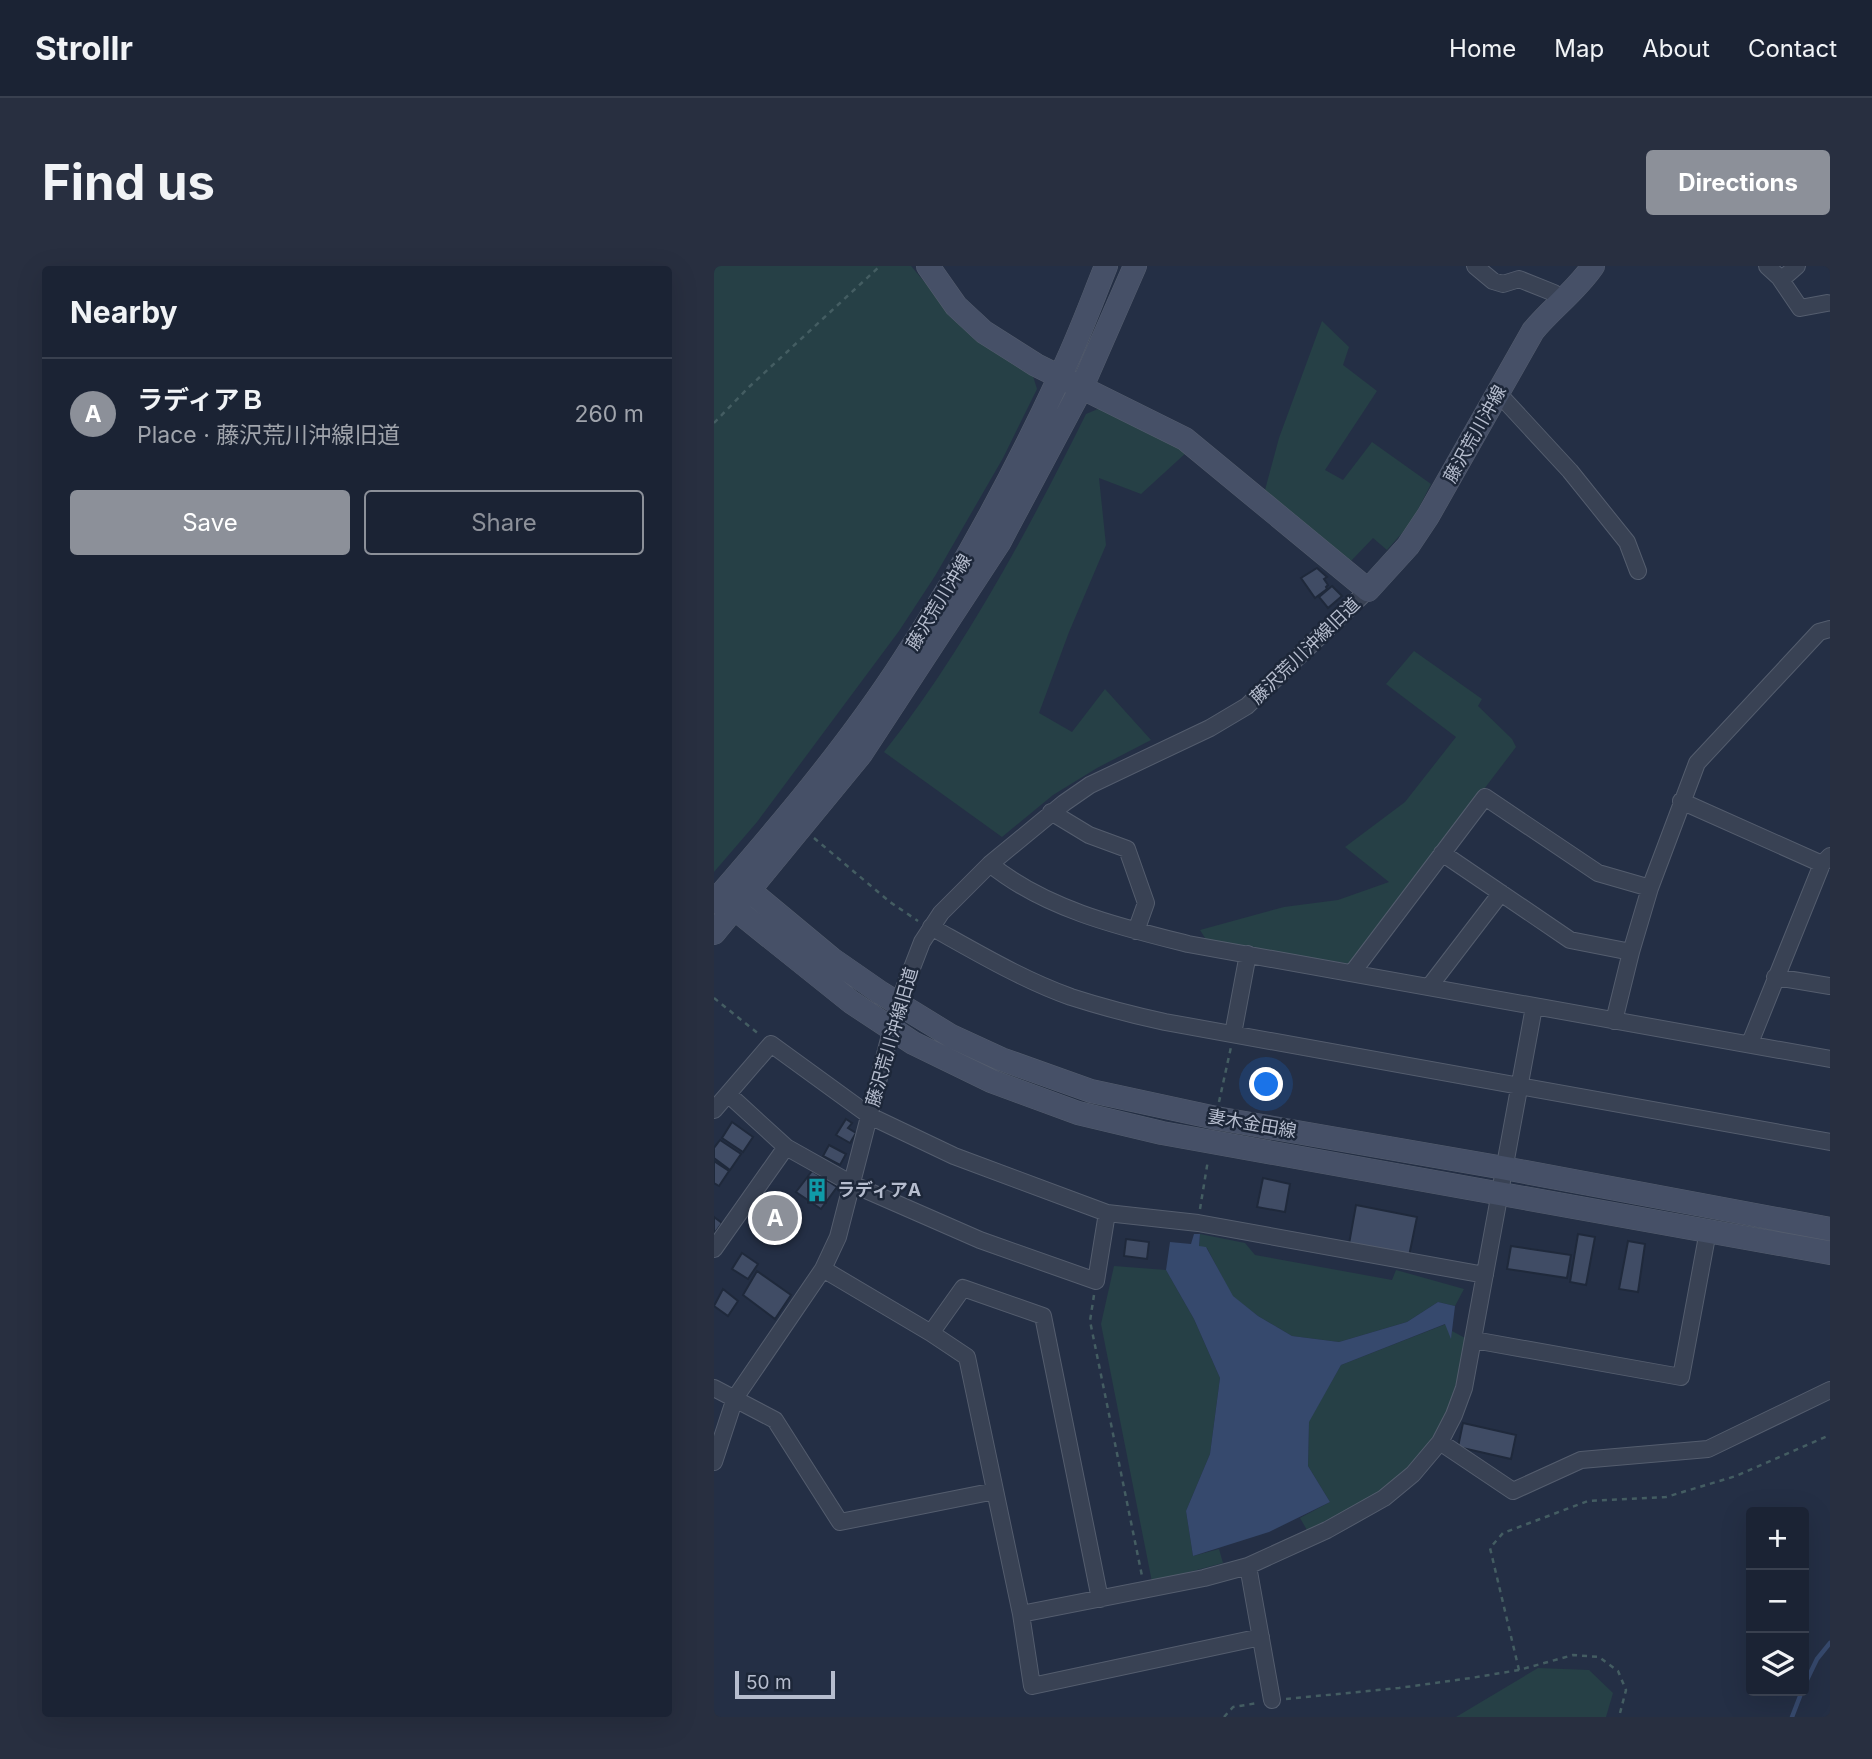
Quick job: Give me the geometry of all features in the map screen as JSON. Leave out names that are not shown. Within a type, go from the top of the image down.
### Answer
[{"type":"street","points":[[928,266],[956,306],[984,332],[1017,355],[1185,439],[1368,590]]},
{"type":"street","name":"藤沢荒川沖線","points":[[714,933],[725,900],[902,664],[939,605],[990,516],[1060,377],[1107,266]]},
{"type":"street","name":"藤沢荒川沖線","points":[[750,891],[862,754],[999,543],[1082,387],[1135,266]]},
{"type":"street","points":[[1475,266],[1493,281],[1503,284],[1519,279],[1554,293],[1563,300]]},
{"type":"street","name":"藤沢荒川沖線","points":[[1368,590],[1387,572],[1422,526],[1533,331],[1593,266]]},
{"type":"street","points":[[1767,266],[1781,280],[1800,308],[1827,303]]},
{"type":"street","points":[[1781,280],[1797,266]]},
{"type":"street","points":[[1498,393],[1570,471],[1627,542],[1638,571]]},
{"type":"street","name":"藤沢荒川沖線旧道","points":[[714,1462],[734,1398],[823,1269],[838,1237],[898,1004],[927,926],[990,864],[1051,812],[1090,785],[1210,728],[1247,706],[1368,590]]},
{"type":"street","points":[[1614,1021],[1650,888],[1697,763],[1819,632],[1830,629]]},
{"type":"street","points":[[1352,973],[1485,797],[1598,873],[1650,888]]},
{"type":"street","points":[[1681,801],[1826,860],[1750,1043]]},
{"type":"street","points":[[1051,812],[1089,835],[1127,849],[1146,903],[1136,931]]},
{"type":"street","points":[[1442,853],[1570,940],[1631,952]]},
{"type":"street","points":[[990,864],[1028,888],[1069,908],[1136,931],[1188,944],[1830,1059]]},
{"type":"street","name":"妻木金田線","points":[[725,900],[750,891],[832,959],[951,1036],[1001,1059],[1091,1091],[1216,1118],[1830,1228]]},
{"type":"street","points":[[1429,987],[1501,893]]},
{"type":"street","name":"妻木金田線","points":[[725,900],[824,982],[891,1030],[990,1081],[1078,1113],[1162,1133],[1830,1253]]},
{"type":"street","points":[[927,926],[1001,967],[1068,996],[1121,1012],[1830,1142]]},
{"type":"street","points":[[1233,1034],[1248,954]]},
{"type":"street","points":[[1776,976],[1830,986]]},
{"type":"street","points":[[1021,1614],[1145,1590],[1248,1566],[1327,1530],[1384,1498],[1413,1474],[1440,1442],[1464,1388],[1534,1007]]},
{"type":"street","points":[[714,1110],[771,1044],[870,1116],[954,1156],[1107,1213],[1198,1223],[1485,1275]]},
{"type":"street","points":[[728,1094],[786,1147],[852,1184],[981,1240],[1096,1281],[1107,1213]]},
{"type":"street","points":[[714,1249],[786,1147]]},
{"type":"street","points":[[1474,1340],[1681,1377],[1707,1231]]},
{"type":"street","points":[[823,1269],[967,1357],[1021,1614],[1032,1686],[1261,1637]]},
{"type":"street","points":[[931,1333],[963,1288],[1043,1316],[1100,1599]]},
{"type":"street","points":[[714,1388],[775,1420],[839,1522],[995,1491]]},
{"type":"street","points":[[1440,1442],[1513,1490],[1581,1460],[1708,1449],[1830,1390]]},
{"type":"street","points":[[1248,1566],[1272,1700]]},
{"type":"path","points":[[714,423],[749,387],[880,266]]},
{"type":"path","points":[[811,836],[890,902],[927,926]]},
{"type":"path","points":[[714,998],[771,1044]]},
{"type":"path","points":[[1218,1105],[1233,1034]]},
{"type":"path","points":[[1198,1223],[1210,1152]]},
{"type":"path","points":[[1096,1281],[1090,1321],[1145,1590]]},
{"type":"path","points":[[1519,1670],[1490,1548],[1503,1533],[1588,1501],[1666,1497],[1736,1476],[1830,1435]]},
{"type":"path","points":[[1224,1717],[1233,1707],[1272,1700],[1399,1688],[1519,1670],[1573,1654],[1599,1657],[1619,1671],[1626,1690],[1619,1717]]},
{"type":"green space","points":[[714,266],[911,266],[944,305],[1032,373],[1037,389],[1003,458],[935,576],[899,631],[757,822],[714,872]]},
{"type":"green space","points":[[1322,321],[1349,347],[1343,365],[1377,391],[1325,470],[1343,480],[1372,442],[1431,484],[1411,523],[1387,550],[1373,538],[1351,561],[1265,490],[1279,438]]},
{"type":"green space","points":[[1105,406],[1187,452],[1141,494],[1099,478],[1106,545],[1069,632],[1039,713],[1072,732],[1105,689],[1151,740],[1053,795],[1002,837],[884,752],[941,673],[994,588],[1086,414]]},
{"type":"green space","points":[[1414,651],[1482,699],[1478,706],[1512,739],[1516,747],[1351,964],[1207,941],[1200,930],[1284,907],[1338,900],[1389,882],[1345,847],[1405,802],[1456,737],[1386,684]]},
{"type":"green space","points":[[1200,1234],[1245,1243],[1255,1255],[1392,1280],[1396,1270],[1464,1289],[1455,1306],[1438,1302],[1407,1322],[1339,1342],[1292,1336],[1258,1316],[1232,1296],[1207,1248],[1199,1247]]},
{"type":"green space","points":[[1114,1266],[1166,1270],[1194,1319],[1220,1378],[1210,1454],[1186,1511],[1193,1556],[1219,1549],[1223,1563],[1152,1582],[1101,1324]]},
{"type":"green space","points":[[1446,1324],[1451,1337],[1452,1331],[1465,1338],[1464,1352],[1454,1391],[1430,1442],[1398,1478],[1357,1505],[1307,1530],[1300,1518],[1330,1502],[1308,1466],[1309,1421],[1341,1365]]},
{"type":"green space","points":[[1538,1668],[1589,1670],[1613,1693],[1606,1717],[1456,1717]]},
{"type":"water","points":[[1194,1234],[1200,1234],[1199,1246],[1206,1247],[1233,1296],[1258,1316],[1292,1336],[1339,1342],[1407,1322],[1438,1302],[1455,1306],[1451,1339],[1445,1324],[1341,1365],[1309,1422],[1308,1466],[1330,1502],[1269,1532],[1193,1556],[1186,1511],[1210,1454],[1220,1378],[1194,1319],[1166,1270],[1170,1242],[1191,1244]]},
{"type":"building","points":[[1317,568],[1327,577],[1324,579],[1328,585],[1327,589],[1315,598],[1301,578]]},
{"type":"building","points":[[1332,586],[1342,596],[1328,608],[1319,597]]},
{"type":"building","points":[[846,1119],[852,1123],[848,1128],[856,1133],[850,1143],[836,1135]]},
{"type":"building","points":[[732,1122],[753,1137],[743,1152],[722,1138]]},
{"type":"building","points":[[720,1140],[741,1154],[730,1170],[714,1158],[714,1148]]},
{"type":"building","points":[[829,1145],[846,1154],[840,1165],[823,1156]]},
{"type":"building","points":[[714,1161],[729,1171],[719,1186],[714,1183]]},
{"type":"building","name":"ラディアA","points":[[812,1171],[837,1187],[821,1209],[796,1192]]},
{"type":"building","points":[[1263,1178],[1290,1184],[1285,1212],[1257,1207]]},
{"type":"building","points":[[766,1192],[801,1216],[784,1242],[749,1219]]},
{"type":"building","points":[[1356,1205],[1417,1217],[1409,1256],[1349,1244]]},
{"type":"building","points":[[714,1217],[722,1223],[714,1234]]},
{"type":"building","points":[[1578,1234],[1595,1237],[1586,1285],[1570,1282]]},
{"type":"building","points":[[1126,1239],[1149,1242],[1147,1259],[1124,1256]]},
{"type":"building","points":[[1628,1241],[1645,1244],[1638,1292],[1619,1289]]},
{"type":"building","points":[[1511,1246],[1571,1255],[1567,1278],[1507,1269]]},
{"type":"building","points":[[742,1253],[758,1264],[748,1279],[732,1269]]},
{"type":"building","points":[[757,1271],[791,1295],[775,1319],[743,1295]]},
{"type":"building","points":[[723,1289],[738,1301],[728,1316],[714,1306]]},
{"type":"building","points":[[1463,1423],[1516,1435],[1511,1459],[1458,1447]]},
{"type":"waterway","points":[[1809,1676],[1817,1659],[1830,1643]]},
{"type":"waterway","points":[[1792,1717],[1800,1696]]},
{"type":"place","name":"ラディアA","points":[[817,1190]]},
{"type":"place","name":"ラディアＢ","points":[[775,1218]]}]
